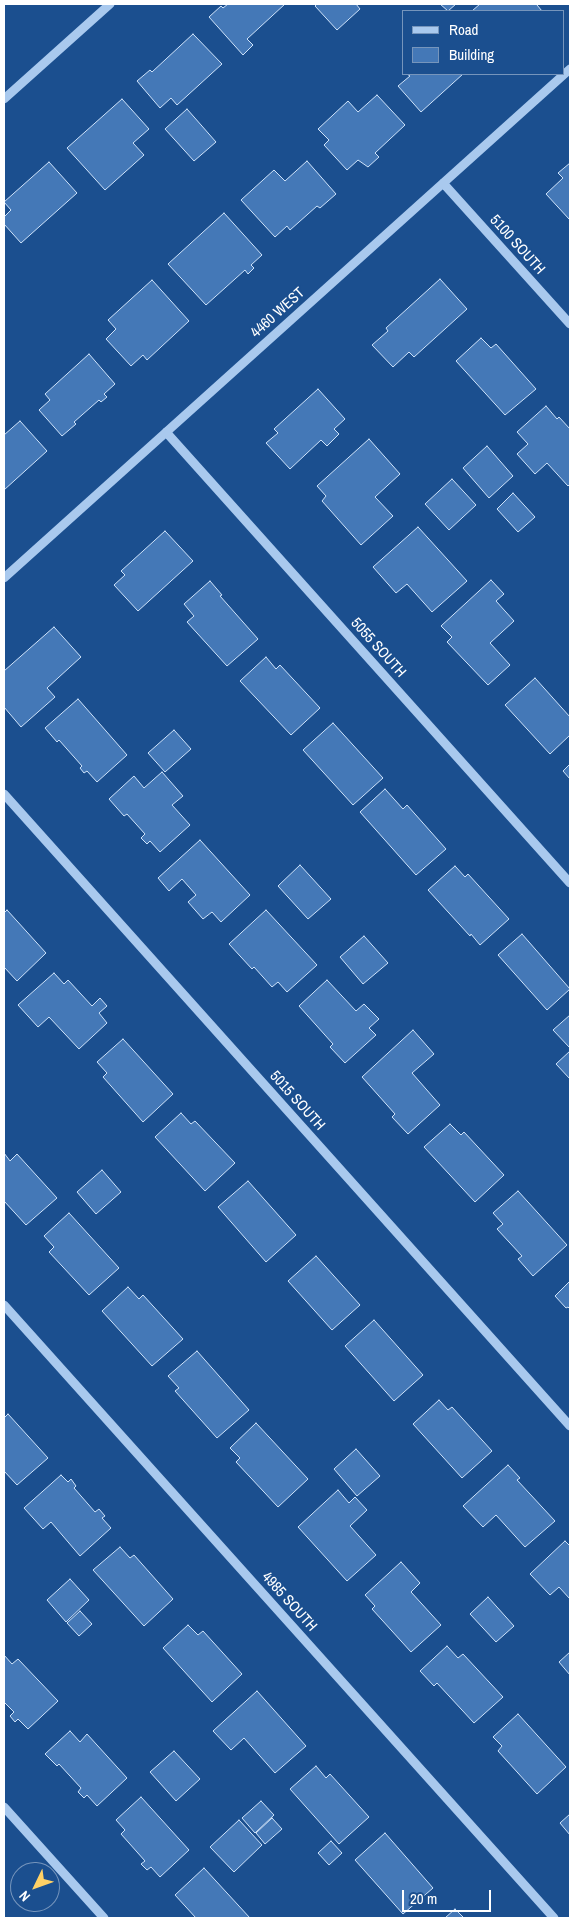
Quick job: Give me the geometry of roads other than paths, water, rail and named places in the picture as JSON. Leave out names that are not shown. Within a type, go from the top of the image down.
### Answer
[{"type":"street","points":[[4,99],[110,4]]},
{"type":"street","name":"4460 WEST","points":[[4,578],[570,70]]},
{"type":"street","name":"5100 SOUTH","points":[[443,183],[570,324]]},
{"type":"street","name":"5055 SOUTH","points":[[166,432],[570,883]]},
{"type":"street","name":"5015 SOUTH","points":[[4,794],[570,1426]]},
{"type":"street","name":"4985 SOUTH","points":[[4,1305],[554,1918]]},
{"type":"street","points":[[4,1807],[104,1918]]}]
